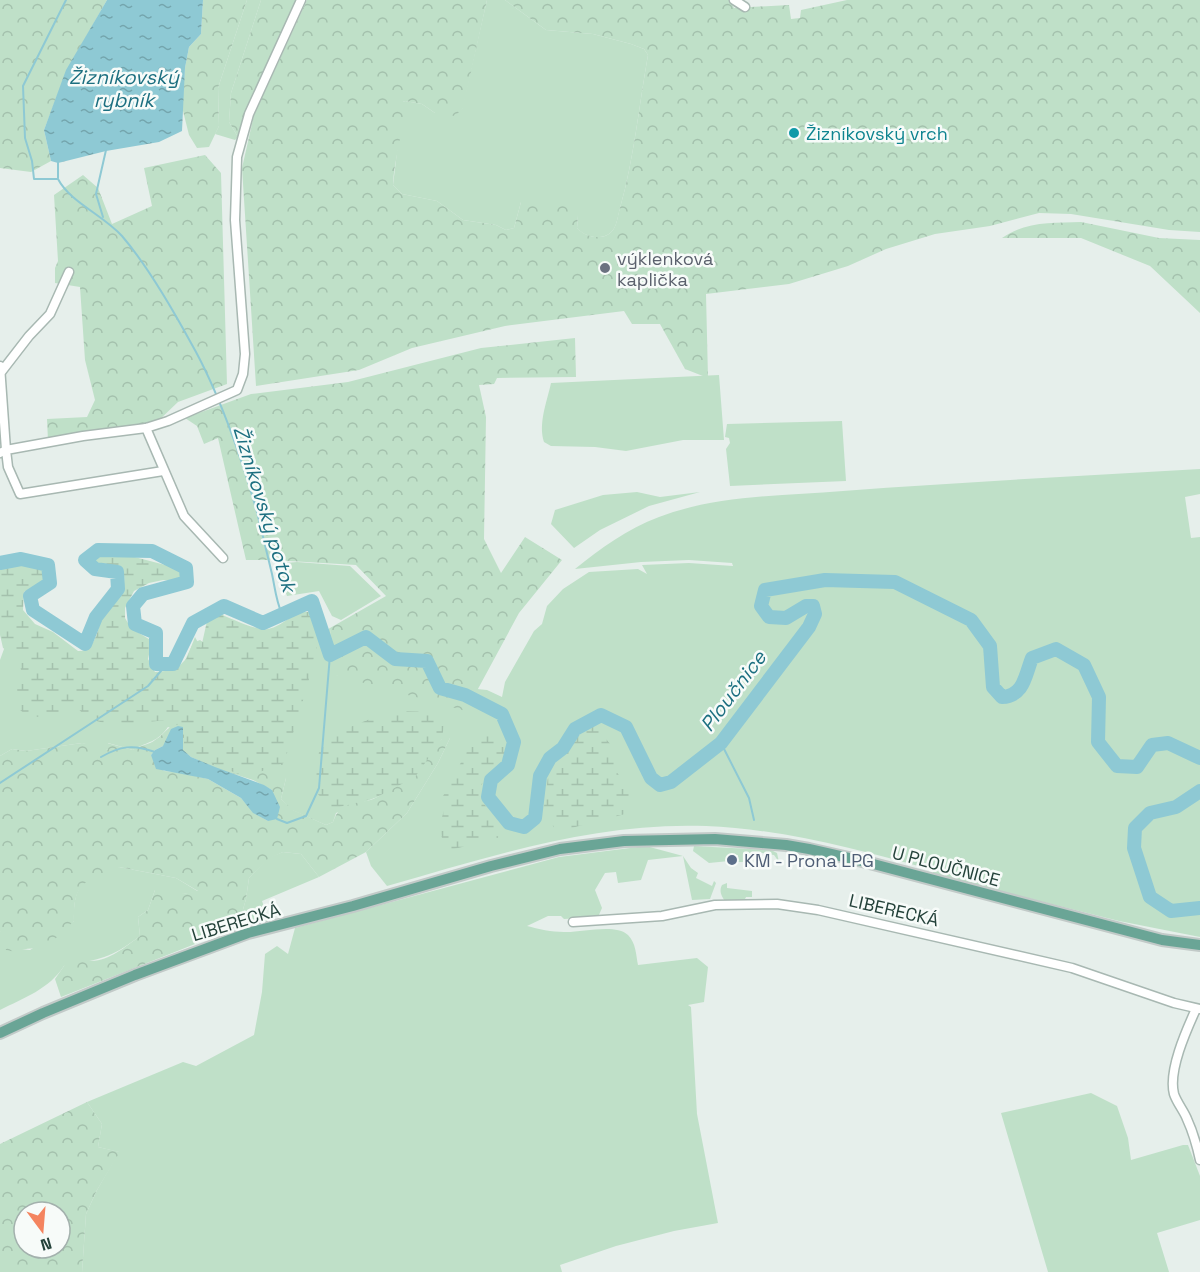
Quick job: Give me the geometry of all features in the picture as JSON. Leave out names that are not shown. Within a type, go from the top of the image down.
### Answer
[{"type":"main road","name":"U PLOUČNICE","points":[[491,866],[560,849],[607,843],[690,839],[786,845],[862,861],[1162,940],[1200,945]]},
{"type":"main road","name":"LIBERECKÁ","points":[[0,1033],[43,1012],[211,945],[491,866]]},
{"type":"street","points":[[3,451],[83,436],[146,428],[237,390],[243,374],[245,354],[235,220],[237,157],[249,114],[301,0]]},
{"type":"street","points":[[734,0],[745,7]]},
{"type":"street","points":[[69,272],[50,314],[1,368],[3,451],[20,494],[163,471]]},
{"type":"street","points":[[146,428],[184,516],[223,558]]},
{"type":"street","name":"LIBERECKÁ","points":[[573,922],[662,916],[715,905],[777,904],[818,910],[1072,968],[1198,1009]]},
{"type":"street","points":[[1198,1009],[1187,1028],[1173,1074],[1173,1083],[1174,1095],[1194,1134],[1200,1160]]},
{"type":"green space","points":[[0,0],[107,0],[67,70],[44,130],[51,161],[31,172],[0,168]]},
{"type":"green space","points":[[203,0],[247,0],[218,88],[219,126],[209,147],[197,148],[189,135],[182,107],[189,47],[201,34]]},
{"type":"green space","points":[[247,0],[261,0],[231,93],[229,122],[238,137],[235,140],[215,134],[219,126],[218,88]]},
{"type":"green space","points":[[261,0],[301,0],[245,113],[238,137],[229,122],[231,93]]},
{"type":"green space","points":[[307,0],[487,0],[463,108],[455,116],[435,113],[422,104],[403,102],[393,185],[402,194],[437,201],[463,220],[496,225],[506,230],[514,228],[521,202],[534,198],[555,200],[574,207],[578,216],[577,228],[580,231],[590,236],[600,237],[613,230],[625,189],[648,55],[644,49],[631,44],[593,34],[546,30],[505,0],[729,0],[734,8],[789,5],[791,19],[800,18],[801,10],[847,0],[1200,0],[1200,232],[1169,230],[1071,214],[1039,213],[990,226],[935,234],[886,249],[848,266],[789,284],[706,294],[708,378],[685,369],[660,324],[632,324],[624,311],[505,326],[412,348],[359,370],[256,386],[242,168],[254,115]]},
{"type":"green space","points":[[487,0],[505,0],[546,30],[593,34],[631,44],[644,49],[648,55],[629,170],[616,223],[609,234],[600,237],[589,236],[577,228],[578,216],[521,202],[514,228],[506,230],[496,225],[463,220],[437,201],[402,194],[393,185],[403,102],[422,104],[435,113],[462,109]]},
{"type":"green space","points":[[205,155],[221,173],[227,384],[178,402],[156,423],[48,441],[47,419],[87,417],[95,400],[85,360],[80,287],[55,283],[55,268],[58,261],[54,195],[83,175],[98,188],[112,224],[152,206],[144,168]]},
{"type":"green space","points":[[1081,222],[1159,238],[1200,240],[1200,313],[1150,266],[1081,238],[1002,238],[1011,232],[1030,226]]},
{"type":"green space","points":[[575,338],[576,377],[497,378],[494,384],[479,385],[486,417],[484,539],[501,573],[525,537],[562,560],[519,613],[466,711],[335,675],[330,628],[386,596],[356,565],[246,560],[218,438],[204,444],[197,426],[185,418],[251,394],[348,382],[481,348]]},
{"type":"green space","points":[[719,375],[724,440],[683,440],[626,451],[595,447],[551,446],[544,442],[542,427],[551,383]]},
{"type":"green space","points":[[842,421],[846,481],[730,486],[726,449],[730,443],[729,438],[725,437],[727,424]]},
{"type":"green space","points":[[1200,469],[1200,494],[1185,497],[1191,538],[1200,537],[1200,937],[1119,921],[933,874],[933,870],[821,842],[764,831],[706,826],[624,829],[584,835],[465,863],[387,886],[371,866],[366,852],[407,813],[438,763],[450,738],[442,739],[377,797],[336,813],[333,822],[326,825],[292,810],[281,799],[286,778],[168,727],[156,739],[133,750],[108,743],[108,750],[82,743],[26,751],[12,749],[0,756],[0,660],[8,638],[22,615],[61,650],[142,661],[160,678],[182,667],[193,643],[200,640],[210,647],[309,641],[330,628],[336,675],[487,690],[502,697],[505,682],[534,631],[542,624],[547,606],[563,589],[589,572],[638,569],[647,574],[642,565],[689,563],[733,566],[732,563],[689,560],[575,569],[625,533],[659,517],[727,500]]},
{"type":"green space","points":[[637,492],[660,497],[700,492],[649,506],[600,530],[574,548],[551,524],[555,510],[603,495]]},
{"type":"green space","points":[[119,553],[177,568],[184,577],[183,581],[163,580],[149,583],[134,591],[125,608],[125,618],[131,628],[152,641],[148,659],[155,672],[175,670],[187,658],[195,637],[201,648],[207,621],[218,613],[243,624],[268,629],[299,613],[312,612],[321,630],[284,763],[246,777],[191,755],[184,748],[184,726],[165,721],[106,723],[86,716],[78,708],[39,717],[24,713],[18,708],[17,684],[21,669],[12,653],[3,648],[0,635],[0,566],[7,563],[48,569],[49,573],[42,582],[24,592],[23,610],[35,624],[53,632],[78,651],[89,647],[93,642],[105,610],[121,592],[124,583],[124,575],[116,568],[92,563],[93,558]]},
{"type":"green space","points":[[297,562],[350,566],[381,596],[341,620],[332,616],[319,591],[287,596],[276,564]]},
{"type":"green space","points":[[397,711],[435,712],[444,724],[442,739],[415,777],[377,797],[332,809],[314,790],[319,752],[328,736]]},
{"type":"green space","points":[[591,722],[612,746],[617,772],[629,793],[629,813],[556,832],[550,820],[543,814],[553,759],[569,749],[579,732]]},
{"type":"green space","points":[[179,723],[281,757],[286,778],[281,799],[293,810],[326,825],[333,822],[337,814],[347,805],[373,799],[387,790],[442,739],[443,730],[450,738],[438,763],[407,813],[366,852],[319,877],[301,854],[283,852],[268,859],[249,878],[238,927],[61,997],[55,979],[64,966],[76,957],[93,961],[110,956],[140,936],[138,917],[148,910],[155,890],[174,887],[183,894],[198,891],[176,878],[119,867],[112,881],[98,876],[80,888],[77,893],[74,921],[52,942],[16,952],[6,950],[0,931],[0,756],[12,749],[26,751],[82,743],[97,745],[108,750],[107,743],[133,750],[153,742]],"holes":[[[163,746],[183,751],[215,768],[253,780],[272,790],[268,821],[254,813],[241,798],[208,779],[164,771],[151,755]]]},
{"type":"green space","points":[[493,733],[508,737],[509,745],[480,787],[485,805],[499,822],[498,838],[446,851],[441,829],[444,812],[442,798],[474,738]]},
{"type":"green space","points":[[646,846],[683,856],[648,860],[641,880],[618,883],[616,872],[605,873],[595,890],[602,908],[598,917],[564,919],[561,916],[548,916],[527,926],[559,932],[597,929],[622,931],[633,942],[638,965],[697,958],[708,967],[704,1002],[688,1005],[691,1007],[697,1114],[718,1223],[674,1231],[616,1246],[560,1265],[562,1272],[82,1272],[86,1214],[119,1152],[98,1147],[102,1124],[87,1102],[183,1062],[196,1066],[254,1035],[262,992],[265,954],[277,946],[288,954],[295,928],[559,857]]},
{"type":"green space","points":[[694,846],[771,850],[777,853],[779,862],[774,855],[756,852],[747,854],[745,862],[738,862],[738,855],[730,855],[729,861],[709,863],[693,851]]},
{"type":"green space","points":[[283,852],[301,854],[319,877],[262,901],[269,921],[238,927],[249,878],[268,858]]},
{"type":"green space","points":[[683,856],[691,868],[698,873],[696,878],[712,886],[714,881],[716,883],[710,899],[692,900]]},
{"type":"green space","points":[[119,867],[176,878],[199,892],[183,894],[155,890],[148,910],[138,917],[140,936],[104,957],[64,966],[43,987],[0,1010],[0,931],[20,949],[30,950],[74,921],[76,897],[83,884],[97,875]]},
{"type":"green space","points":[[727,883],[727,888],[752,891],[752,897],[746,897],[744,901],[725,901],[721,889],[722,885]]},
{"type":"green space","points":[[1091,1093],[1117,1106],[1128,1138],[1131,1160],[1188,1145],[1200,1176],[1200,1220],[1157,1233],[1169,1272],[1048,1272],[1001,1113]]},
{"type":"green space","points":[[87,1102],[102,1124],[98,1147],[120,1152],[97,1190],[86,1214],[82,1272],[0,1272],[0,1144]]},
{"type":"water","name":"Žizníkovský rybník","points":[[107,0],[203,0],[201,34],[189,47],[185,68],[182,131],[159,142],[106,151],[58,163],[51,161],[44,130],[66,70]]},
{"type":"water","points":[[178,726],[183,727],[183,750],[191,757],[272,790],[280,807],[277,819],[268,821],[253,813],[241,798],[208,779],[156,769],[151,755],[163,746],[171,729]]},
{"type":"waterway","name":"Žizníkovský potok","points":[[66,0],[23,86],[25,138],[32,161],[34,179],[58,179],[70,195],[114,228],[140,260],[176,316],[211,382],[237,448],[257,512],[282,614]]},
{"type":"waterway","points":[[103,217],[96,194],[106,150]]},
{"type":"waterway","points":[[58,160],[58,178]]},
{"type":"waterway","name":"Ploučnice","points":[[0,563],[21,559],[48,565],[50,583],[30,596],[33,610],[85,644],[96,617],[118,589],[117,572],[95,569],[85,560],[98,550],[152,551],[186,568],[187,582],[143,594],[133,606],[135,624],[156,633],[156,664],[173,664],[193,623],[224,606],[263,623],[312,601],[330,655],[366,637],[395,659],[427,661],[440,688],[465,695],[502,714],[514,742],[508,765],[491,780],[488,797],[509,823],[524,827],[535,818],[540,776],[550,758],[563,748],[575,729],[601,715],[626,727],[651,778],[660,785],[671,782],[721,743],[809,627],[815,614],[813,606],[806,606],[786,618],[769,617],[761,606],[765,590],[825,580],[895,582],[971,620],[990,646],[993,687],[1002,697],[1015,693],[1023,684],[1032,658],[1056,649],[1084,665],[1099,697],[1098,742],[1117,766],[1137,767],[1152,745],[1168,743],[1200,758]]},
{"type":"waterway","points":[[277,819],[287,823],[306,816],[319,788],[330,655]]},
{"type":"waterway","points":[[0,783],[148,686],[167,664]]},
{"type":"waterway","points":[[721,743],[749,798],[754,820]]},
{"type":"waterway","points":[[101,757],[114,750],[127,747],[155,752]]},
{"type":"waterway","name":"Ploučnice","points":[[1200,791],[1176,807],[1150,813],[1135,828],[1134,848],[1150,897],[1171,911],[1200,908]]},
{"type":"place","name":"Žizníkovský vrch","points":[[794,133]]},
{"type":"place","name":"výklenková kaplička","points":[[605,268]]},
{"type":"place","name":"KM - Prona LPG","points":[[732,860]]}]
